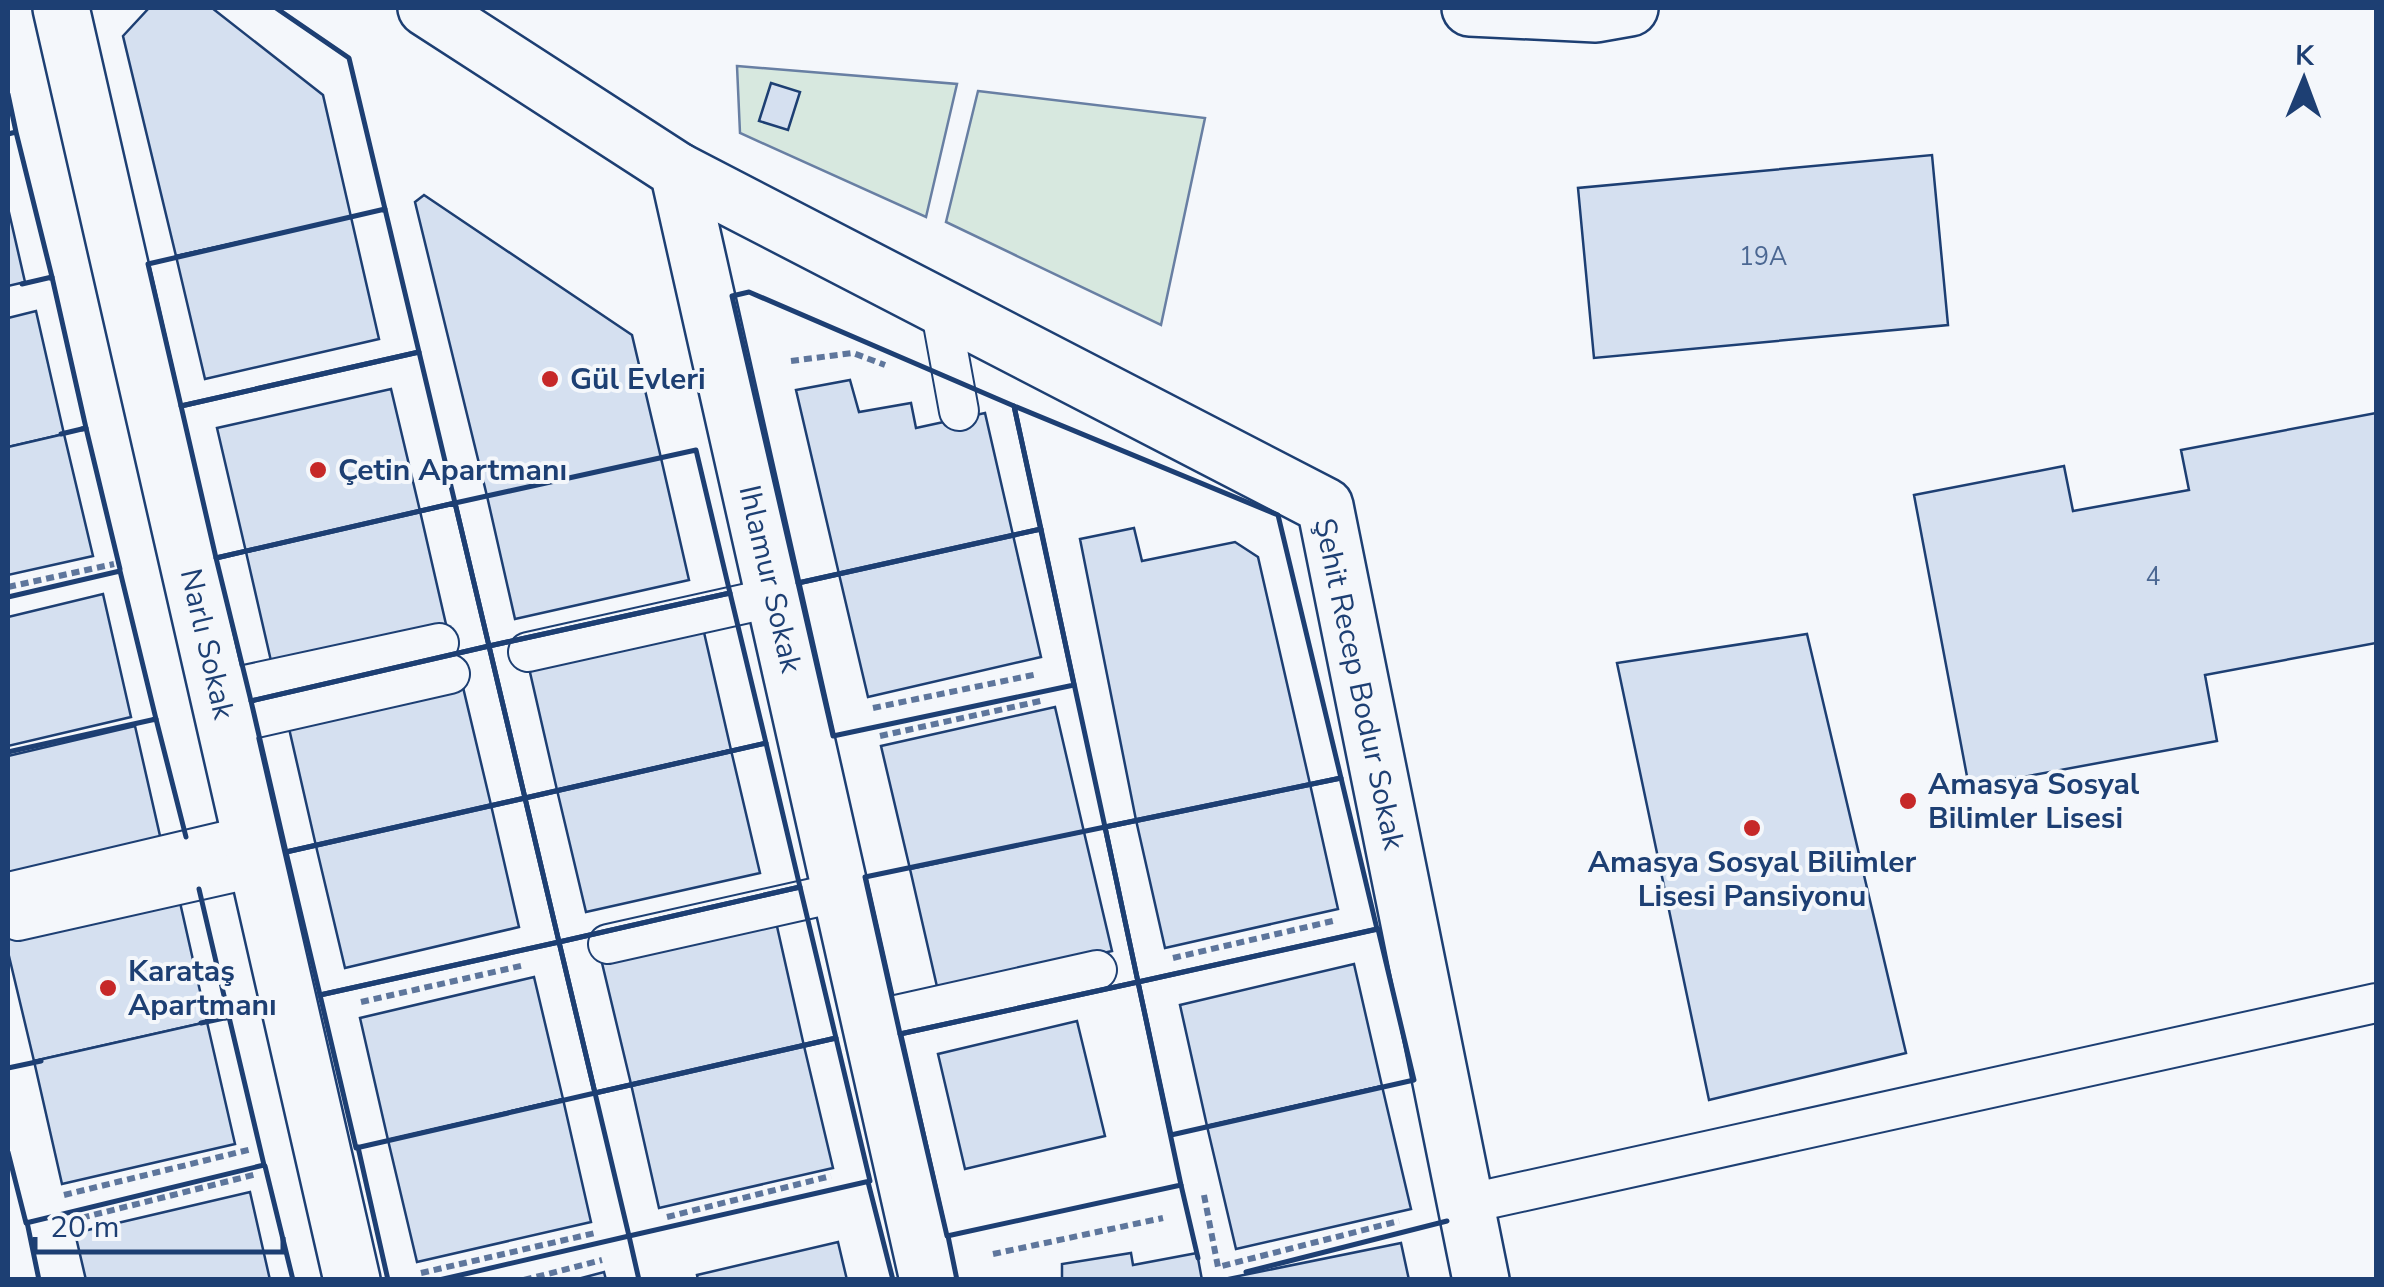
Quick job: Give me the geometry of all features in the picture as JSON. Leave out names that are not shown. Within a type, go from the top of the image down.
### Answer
[{"type":"street","name":"Narlı Sokak","points":[[62,8],[352,1280]]},
{"type":"street","points":[[426,8],[678,170]]},
{"type":"street","points":[[1470,8],[1596,14],[1630,8]]},
{"type":"street","name":"Şehit Recep Bodur Sokak","points":[[678,170],[1324,506],[1481,1280]]},
{"type":"street","name":"Ihlamur Sokak","points":[[678,170],[927,1274]]},
{"type":"lane","points":[[940,306],[958,402]]},
{"type":"lane","points":[[528,652],[774,596]]},
{"type":"lane","points":[[221,708],[445,659]]},
{"type":"lane","points":[[15,906],[254,851]]},
{"type":"lane","points":[[608,944],[840,892]]},
{"type":"lane","points":[[869,1021],[1098,970]]},
{"type":"lane","points":[[1466,1204],[2376,1003]]},
{"type":"path","points":[[790,362],[853,353],[958,402]]},
{"type":"path","points":[[8,587],[185,549]]},
{"type":"path","points":[[806,737],[1038,674]]},
{"type":"path","points":[[806,737],[1045,700]]},
{"type":"path","points":[[1173,958],[1405,904]]},
{"type":"path","points":[[292,1018],[525,964]]},
{"type":"path","points":[[667,1218],[849,1171],[844,1147],[896,1134]]},
{"type":"path","points":[[64,1194],[322,1146]]},
{"type":"path","points":[[69,1221],[322,1146]]},
{"type":"path","points":[[1204,1195],[1218,1267],[1466,1204]]},
{"type":"path","points":[[927,1274],[1163,1218]]},
{"type":"path","points":[[413,1275],[594,1233]]},
{"type":"path","points":[[524,1280],[602,1260]]},
{"type":"shaded area","points":[[737,66],[957,84],[926,217],[740,133]]},
{"type":"shaded area","points":[[978,91],[1205,118],[1161,325],[946,222]]},
{"type":"building","points":[[149,8],[212,8],[323,95],[351,217],[176,256],[123,36]]},
{"type":"building","points":[[771,83],[800,92],[788,130],[759,121]]},
{"type":"building","points":[[1932,155],[1948,325],[1594,358],[1578,188]]},
{"type":"building","name":"Gül Evleri","points":[[424,195],[632,335],[661,458],[487,496],[415,202]]},
{"type":"building","points":[[8,208],[25,282],[8,286]]},
{"type":"building","points":[[351,217],[379,339],[205,379],[176,256]]},
{"type":"building","points":[[36,311],[64,434],[8,447],[8,318]]},
{"type":"building","points":[[850,380],[859,412],[911,403],[916,428],[985,413],[1013,535],[839,574],[796,390]]},
{"type":"building","name":"Çetin Apartmanı","points":[[391,389],[420,511],[246,552],[217,428]]},
{"type":"building","name":"Amasya Sosyal Bilimler Lisesi","points":[[2376,413],[2376,643],[2205,675],[2217,741],[1969,787],[1914,495],[2064,466],[2073,511],[2189,490],[2181,450]]},
{"type":"building","points":[[64,434],[93,556],[8,575],[8,447]]},
{"type":"building","points":[[661,458],[689,580],[515,619],[487,496]]},
{"type":"building","points":[[420,511],[448,633],[274,674],[246,552]]},
{"type":"building","points":[[1134,528],[1142,561],[1235,542],[1258,557],[1310,784],[1136,820],[1080,539]]},
{"type":"building","points":[[1013,535],[1041,657],[868,697],[839,574]]},
{"type":"building","points":[[103,594],[131,717],[8,746],[8,617]]},
{"type":"building","points":[[703,628],[731,750],[557,790],[529,668]]},
{"type":"building","name":"Amasya Sosyal Bilimler Lisesi Pansiyonu","points":[[1807,634],[1906,1053],[1709,1100],[1617,663]]},
{"type":"building","points":[[462,683],[491,805],[316,846],[288,724]]},
{"type":"building","points":[[1055,707],[1084,832],[910,869],[881,746]]},
{"type":"building","points":[[135,726],[163,849],[8,885],[8,756]]},
{"type":"building","points":[[731,750],[760,873],[586,912],[557,790]]},
{"type":"building","points":[[1310,784],[1338,909],[1165,948],[1136,820]]},
{"type":"building","points":[[491,805],[519,927],[345,968],[316,846]]},
{"type":"building","points":[[1084,832],[1112,951],[938,991],[910,869]]},
{"type":"building","name":"Karataş Apartmanı","points":[[179,898],[207,1022],[34,1061],[8,938]]},
{"type":"building","points":[[776,922],[804,1046],[631,1084],[602,963]]},
{"type":"building","points":[[1354,964],[1382,1086],[1207,1126],[1180,1005]]},
{"type":"building","points":[[534,977],[563,1099],[388,1140],[360,1018]]},
{"type":"building","points":[[1077,1021],[1105,1136],[965,1169],[938,1054]]},
{"type":"building","points":[[207,1022],[235,1144],[62,1184],[34,1061]]},
{"type":"building","points":[[804,1046],[833,1168],[659,1208],[631,1084]]},
{"type":"building","points":[[1382,1086],[1411,1209],[1236,1249],[1207,1126]]},
{"type":"building","points":[[563,1099],[591,1222],[417,1262],[388,1140]]},
{"type":"building","points":[[250,1192],[270,1280],[86,1280],[75,1233]]},
{"type":"building","points":[[838,1242],[847,1280],[698,1280],[697,1275]]},
{"type":"building","points":[[1401,1243],[1409,1280],[1219,1280]]},
{"type":"building","points":[[1131,1253],[1133,1265],[1197,1253],[1202,1280],[1062,1280],[1062,1264]]},
{"type":"building","points":[[604,1272],[606,1280],[574,1280]]},
{"type":"wall","points":[[276,8],[349,58],[383,210]]},
{"type":"wall","points":[[8,94],[16,132],[8,134],[16,132],[50,278]]},
{"type":"wall","points":[[385,209],[419,352],[181,406],[148,264],[385,209]]},
{"type":"wall","points":[[22,284],[52,277],[86,428],[82,429]]},
{"type":"wall","points":[[749,292],[1014,406],[1041,529],[798,583],[732,296],[749,292]]},
{"type":"wall","points":[[419,352],[455,503],[216,558],[181,406],[419,352]]},
{"type":"wall","points":[[1014,406],[1278,515],[1341,778],[1105,827],[1014,406]]},
{"type":"wall","points":[[61,434],[86,428],[120,569]]},
{"type":"wall","points":[[696,450],[730,593],[489,646],[455,503],[696,450]]},
{"type":"wall","points":[[455,503],[489,646],[251,701],[216,558],[455,503]]},
{"type":"wall","points":[[1041,529],[1074,685],[833,736],[798,583],[1041,529]]},
{"type":"wall","points":[[8,597],[120,571],[154,719]]},
{"type":"wall","points":[[730,593],[766,743],[525,798],[489,646],[730,593]]},
{"type":"wall","points":[[489,646],[525,798],[286,852],[251,701],[489,646]]},
{"type":"wall","points":[[8,752],[156,719],[186,837]]},
{"type":"wall","points":[[766,743],[800,887],[559,942],[525,798],[766,743]]},
{"type":"wall","points":[[1341,778],[1377,929],[1138,982],[1105,827],[1341,778]]},
{"type":"wall","points":[[525,798],[559,942],[320,995],[286,852],[525,798]]},
{"type":"wall","points":[[1105,827],[1138,982],[900,1034],[865,877],[1105,827]]},
{"type":"wall","points":[[800,887],[836,1038],[595,1093],[559,942],[800,887]]},
{"type":"wall","points":[[199,889],[229,1017],[225,1018]]},
{"type":"wall","points":[[1378,929],[1414,1080],[1171,1135],[1138,982],[1378,929]]},
{"type":"wall","points":[[559,942],[595,1093],[356,1148],[320,995],[559,942]]},
{"type":"wall","points":[[1138,982],[1181,1185],[947,1236],[900,1034],[1138,982]]},
{"type":"wall","points":[[8,1152],[26,1223],[264,1165],[229,1017],[201,1023]]},
{"type":"wall","points":[[836,1038],[870,1181],[629,1236],[595,1093],[836,1038]]},
{"type":"wall","points":[[8,1068],[41,1061]]},
{"type":"wall","points":[[358,1147],[388,1280]]},
{"type":"wall","points":[[265,1166],[293,1280]]},
{"type":"wall","points":[[868,1182],[893,1280]]},
{"type":"wall","points":[[1181,1185],[1198,1258]]},
{"type":"wall","points":[[1246,1272],[1447,1221]]},
{"type":"wall","points":[[27,1222],[39,1280]]},
{"type":"wall","points":[[629,1236],[639,1280]]},
{"type":"wall","points":[[439,1280],[629,1236]]},
{"type":"wall","points":[[948,1236],[957,1280]]},
{"type":"place","name":"Gül Evleri","points":[[550,379]]},
{"type":"place","name":"Çetin Apartmanı","points":[[318,470]]},
{"type":"place","name":"Amasya Sosyal Bilimler Lisesi","points":[[1908,801]]},
{"type":"place","name":"Amasya Sosyal Bilimler Lisesi Pansiyonu","points":[[1752,828]]},
{"type":"place","name":"Karataş Apartmanı","points":[[108,988]]}]
